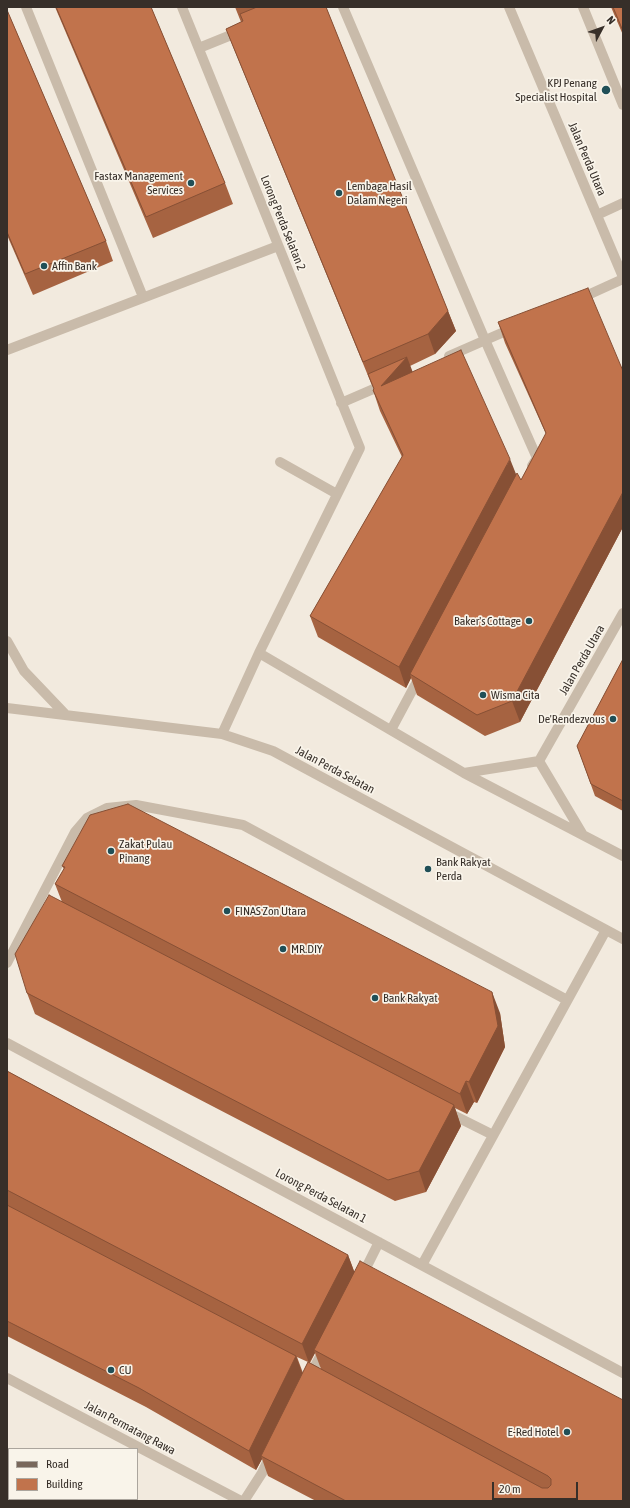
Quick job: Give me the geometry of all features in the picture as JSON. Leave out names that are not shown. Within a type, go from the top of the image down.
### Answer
[{"type":"street","points":[[26,7],[143,297]]},
{"type":"street","name":"Lorong Perda Selatan 2","points":[[182,7],[360,448],[337,494]]},
{"type":"street","points":[[343,7],[537,458],[529,472]]},
{"type":"street","name":"Jalan Perda Utara","points":[[509,7],[623,278]]},
{"type":"street","points":[[583,7],[623,105]]},
{"type":"street","points":[[199,48],[249,28]]},
{"type":"street","points":[[597,215],[623,203]]},
{"type":"street","points":[[7,350],[278,246]]},
{"type":"street","points":[[572,302],[623,278]]},
{"type":"street","points":[[442,359],[521,324]]},
{"type":"street","points":[[342,403],[392,381]]},
{"type":"street","points":[[222,734],[259,653],[337,494],[280,462]]},
{"type":"street","name":"Jalan Perda Utara","points":[[539,761],[623,613]]},
{"type":"street","points":[[7,641],[24,672],[65,714]]},
{"type":"street","points":[[259,653],[464,773],[623,856]]},
{"type":"street","points":[[391,730],[424,667]]},
{"type":"street","name":"Jalan Perda Selatan","points":[[7,708],[222,734],[272,751],[623,939]]},
{"type":"street","points":[[464,773],[539,761],[584,836]]},
{"type":"street","points":[[7,963],[42,902],[75,832],[87,818],[107,808],[136,805],[243,825],[566,1000]]},
{"type":"street","points":[[422,1265],[566,1000],[606,930]]},
{"type":"street","name":"Lorong Perda Selatan 1","points":[[7,1043],[623,1373]]},
{"type":"street","points":[[436,1106],[493,1135]]},
{"type":"street","points":[[358,1283],[380,1242]]},
{"type":"street","points":[[303,1389],[330,1338]]},
{"type":"street","name":"Jalan Permatang Rawa","points":[[7,1378],[241,1501]]},
{"type":"street","points":[[244,1501],[262,1473],[276,1445]]},
{"type":"building","points":[[56,7],[151,7],[225,183],[146,217]]},
{"type":"building","points":[[257,7],[326,7],[448,311],[428,334],[363,362],[226,29],[243,21],[240,14]]},
{"type":"building","points":[[613,7],[623,7],[623,31]]},
{"type":"building","points":[[7,10],[106,241],[25,274],[7,232]]},
{"type":"building","points":[[588,288],[623,371],[623,492],[512,701],[477,715],[410,674],[517,473],[521,480],[546,433],[498,322]]},
{"type":"building","points":[[461,350],[510,459],[399,667],[310,616],[403,455],[373,390],[374,389],[368,374],[407,357],[381,386]]},
{"type":"building","name":"De'Rendezvous","points":[[623,659],[623,801],[591,784],[577,746]]},
{"type":"building","points":[[128,804],[492,992],[498,1026],[469,1082],[466,1081],[460,1094],[55,884],[65,867],[62,866],[90,815]]},
{"type":"building","points":[[49,895],[454,1105],[419,1171],[388,1180],[27,993],[15,954]]},
{"type":"building","points":[[7,1071],[348,1255],[302,1344],[7,1190]]},
{"type":"building","points":[[7,1205],[296,1356],[249,1451],[139,1388],[7,1321]]},
{"type":"building","points":[[360,1261],[623,1400],[623,1501],[346,1501],[261,1456],[308,1362],[542,1488],[548,1488],[551,1485],[551,1479],[548,1476],[314,1350]]},
{"type":"place","name":"KPJ Penang Specialist Hospital","points":[[606,90]]},
{"type":"place","name":"Fastax Management Services","points":[[191,183]]},
{"type":"place","name":"Lembaga Hasil Dalam Negeri","points":[[339,193]]},
{"type":"place","name":"Affin Bank","points":[[44,266]]},
{"type":"place","name":"Baker's Cottage","points":[[529,621]]},
{"type":"place","name":"Wisma Cita","points":[[483,695]]},
{"type":"place","name":"De'Rendezvous","points":[[613,719]]},
{"type":"place","name":"Zakat Pulau Pinang","points":[[111,851]]},
{"type":"place","name":"Bank Rakyat Perda","points":[[428,869]]},
{"type":"place","name":"FINAS Zon Utara","points":[[227,911]]},
{"type":"place","name":"MR.DIY","points":[[283,949]]},
{"type":"place","name":"Bank Rakyat","points":[[375,998]]},
{"type":"place","name":"CU","points":[[111,1370]]},
{"type":"place","name":"E-Red Hotel","points":[[567,1432]]}]
